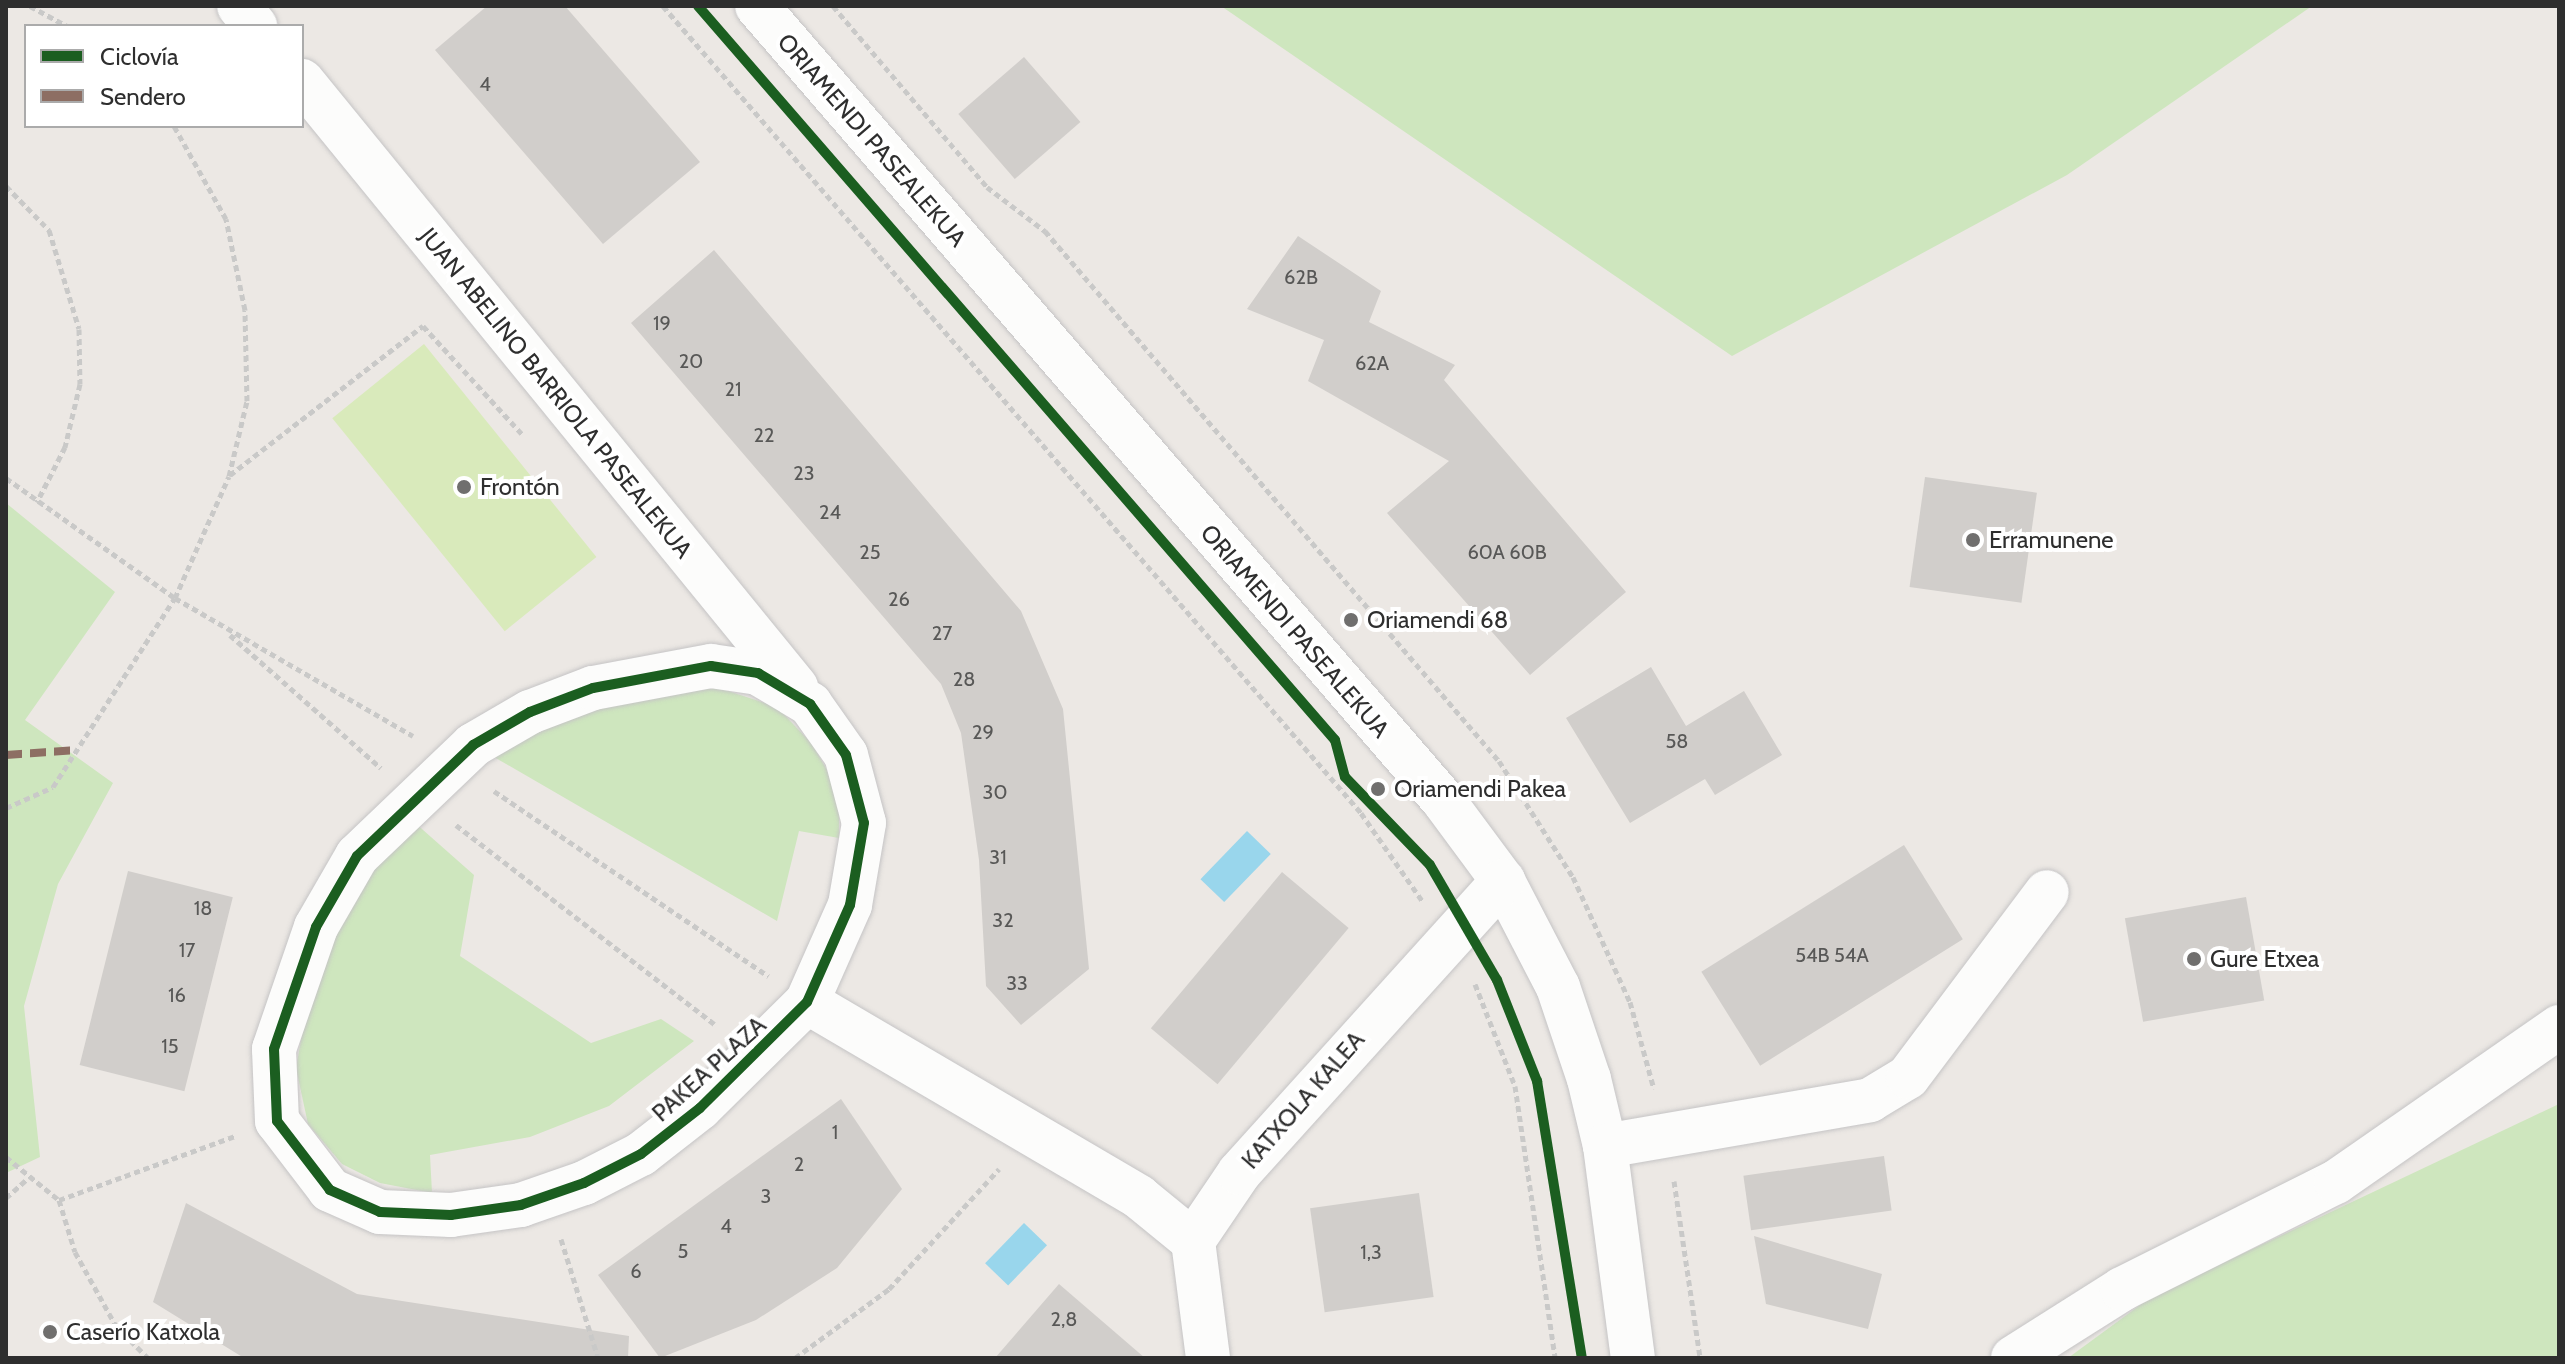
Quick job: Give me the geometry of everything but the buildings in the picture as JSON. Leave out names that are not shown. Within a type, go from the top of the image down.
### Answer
[{"type":"street","points":[[239,6],[253,24]]},
{"type":"street","name":"ORIAMENDI PASEALEKUA","points":[[757,6],[1443,800],[1503,881],[1558,987],[1605,1146],[1633,1358]]},
{"type":"street","name":"JUAN ABELINO BARRIOLA PASEALEKUA","points":[[304,83],[810,704]]},
{"type":"street","name":"PAKEA PLAZA","points":[[711,666],[758,673],[810,704],[846,755],[864,823],[850,905],[807,1002],[758,1058],[641,1154],[548,1196],[451,1215],[380,1212],[330,1190],[277,1121],[274,1049],[316,927],[357,856],[415,794],[452,763],[530,712],[667,671],[711,666]]},
{"type":"street","name":"KATXOLA KALEA","points":[[1193,1241],[1239,1173],[1445,939],[1503,881]]},
{"type":"street","points":[[1605,1146],[1870,1100],[1908,1077],[2047,892]]},
{"type":"street","points":[[807,1002],[1139,1197],[1193,1241],[1208,1358]]},
{"type":"street","points":[[2484,1086],[2559,1027]]},
{"type":"street","points":[[2013,1358],[2122,1289],[2336,1182],[2484,1086],[2559,1046]]},
{"type":"path","points":[[30,6],[63,24]]},
{"type":"path","points":[[663,6],[1361,813],[1474,980],[1515,1086],[1555,1358]]},
{"type":"path","points":[[6,808],[53,787],[175,598],[229,476],[247,401],[245,310],[226,219],[175,128]]},
{"type":"path","points":[[6,186],[49,230],[79,329],[80,384],[65,447],[37,502]]},
{"type":"path","points":[[229,476],[423,326]]},
{"type":"path","points":[[6,478],[175,598],[223,629],[370,707],[807,1002]]},
{"type":"path","points":[[223,629],[415,794],[758,1058]]},
{"type":"path","points":[[1342,765],[1397,837]]},
{"type":"path","points":[[59,1200],[277,1121]]},
{"type":"path","points":[[795,1358],[889,1289],[1011,1155]]},
{"type":"path","points":[[6,1157],[26,1180],[59,1200],[88,1277],[116,1326],[148,1358]]},
{"type":"path","points":[[6,1198],[26,1180]]},
{"type":"path","points":[[548,1196],[598,1358]]},
{"type":"green space","points":[[1221,6],[2312,6],[2067,175],[1732,356]]},
{"type":"green space","name":"Frontón","points":[[424,344],[596,557],[505,631],[332,418]]},
{"type":"green space","points":[[6,503],[115,592],[25,720],[113,783],[58,884],[24,1006],[40,1157],[6,1173]]},
{"type":"green space","points":[[719,688],[777,707],[812,744],[839,791],[839,838],[799,831],[777,921],[494,757],[540,728],[632,696]]},
{"type":"green space","points":[[414,822],[474,875],[460,956],[591,1043],[661,1019],[694,1041],[609,1106],[530,1137],[430,1155],[432,1193],[380,1183],[342,1164],[308,1124],[296,1068],[309,995],[353,894]]},
{"type":"green space","points":[[2559,1104],[2559,1358],[2068,1358],[2151,1297]]},
{"type":"water","points":[[1247,831],[1271,854],[1224,902],[1200,879]]},
{"type":"water","points":[[1024,1223],[1047,1245],[1008,1286],[985,1263]]},
{"type":"marked path","points":[[6,755],[77,750]]},
{"type":"cycle path","points":[[698,6],[1335,740],[1345,777],[1430,865],[1497,980],[1537,1081],[1582,1358]]},
{"type":"cycle path","points":[[711,666],[758,673],[810,704],[846,755],[864,823],[850,905],[807,1002],[700,1108],[641,1154],[584,1183],[521,1205],[451,1215],[380,1212],[330,1190],[277,1121],[274,1049],[316,927],[357,856],[473,745],[530,712],[593,688],[711,666]]},
{"type":"place","name":"Frontón","points":[[464,487]]},
{"type":"place","name":"Erramunene","points":[[1973,540]]},
{"type":"place","name":"Oriamendi 68","points":[[1351,620]]},
{"type":"place","name":"Oriamendi Pakea","points":[[1378,789]]},
{"type":"place","name":"Gure Etxea","points":[[2194,959]]},
{"type":"place","name":"Caserío Katxola","points":[[50,1332]]}]
